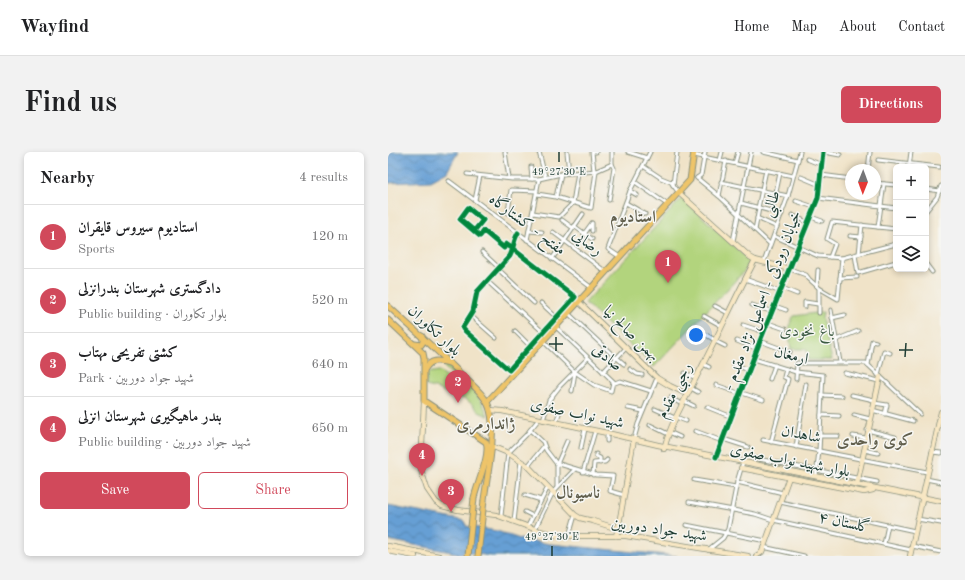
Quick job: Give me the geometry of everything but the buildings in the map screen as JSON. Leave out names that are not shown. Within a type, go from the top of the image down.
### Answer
[{"type":"main road","points":[[487,402],[690,180],[694,153]]},
{"type":"main road","name":"بلوار تکاوران","points":[[388,306],[422,336],[481,394],[487,402],[490,410],[492,437],[478,556]]},
{"type":"main road","name":"بلوار تکاوران","points":[[388,320],[423,353],[424,369]]},
{"type":"main road","points":[[414,344],[422,344],[422,336]]},
{"type":"main road","points":[[451,364],[440,360],[434,360],[424,369],[424,401],[486,442],[486,458],[474,498],[468,556]]},
{"type":"main road","points":[[477,435],[487,437],[492,429]]},
{"type":"street","points":[[505,152],[509,178]]},
{"type":"street","points":[[539,152],[545,176]]},
{"type":"street","points":[[567,152],[569,173]]},
{"type":"street","points":[[508,213],[511,190],[537,192],[591,208],[595,171],[592,152],[596,152]]},
{"type":"street","points":[[609,200],[614,168],[612,164],[612,152]]},
{"type":"street","points":[[628,152],[647,158]]},
{"type":"street","points":[[620,257],[608,249],[630,191],[650,152]]},
{"type":"street","points":[[673,185],[677,152]]},
{"type":"street","points":[[690,180],[701,175],[706,152]]},
{"type":"street","points":[[720,160],[722,152]]},
{"type":"street","points":[[735,163],[738,152]]},
{"type":"street","points":[[733,242],[750,152]]},
{"type":"street","points":[[763,152],[798,160]]},
{"type":"street","name":"طالبی","points":[[764,262],[788,196],[800,152]]},
{"type":"street","points":[[824,152],[840,155]]},
{"type":"street","name":"- خیابان رودکی - اسماعیل نژاد مقدم","points":[[716,457],[760,341],[765,332],[818,198],[824,152]]},
{"type":"street","points":[[869,164],[870,152]]},
{"type":"street","points":[[909,164],[911,152]]},
{"type":"street","points":[[694,153],[704,157],[793,176]]},
{"type":"street","points":[[806,159],[822,165]]},
{"type":"street","points":[[878,160],[903,164]]},
{"type":"street","points":[[718,196],[726,161]]},
{"type":"street","points":[[467,174],[539,179],[545,176],[595,171],[612,164]]},
{"type":"street","points":[[643,166],[670,182],[679,193],[754,260],[790,269],[806,275],[818,287],[838,298],[842,258]]},
{"type":"street","points":[[929,166],[939,167]]},
{"type":"street","points":[[531,167],[532,179]]},
{"type":"street","points":[[755,230],[766,170]]},
{"type":"street","points":[[533,213],[559,217],[573,203],[578,172]]},
{"type":"street","points":[[772,211],[780,173]]},
{"type":"street","points":[[556,197],[561,174]]},
{"type":"street","points":[[821,175],[845,178]]},
{"type":"street","points":[[475,200],[480,176]]},
{"type":"street","points":[[801,177],[820,185]]},
{"type":"street","points":[[697,178],[770,244]]},
{"type":"street","points":[[527,240],[539,179]]},
{"type":"street","name":"مفتح - کشتارگاه","points":[[448,181],[592,288]]},
{"type":"street","points":[[635,182],[668,205]]},
{"type":"street","points":[[721,182],[761,192],[788,196]]},
{"type":"street","points":[[881,184],[893,185]]},
{"type":"street","points":[[878,227],[884,184]]},
{"type":"street","points":[[929,207],[937,197],[941,186]]},
{"type":"street","points":[[929,189],[940,190]]},
{"type":"street","points":[[630,191],[637,195]]},
{"type":"street","points":[[818,198],[893,208]]},
{"type":"street","points":[[796,201],[814,207]]},
{"type":"street","points":[[626,203],[645,214]]},
{"type":"street","points":[[741,203],[782,214]]},
{"type":"street","points":[[474,231],[483,220],[468,208],[460,219],[474,231],[480,236],[484,231],[504,248],[506,244],[513,249],[575,297],[509,370],[464,330],[464,324],[473,311],[475,294],[510,256],[513,249],[514,238],[518,233]]},
{"type":"street","points":[[552,259],[583,214]]},
{"type":"street","points":[[792,215],[809,223]]},
{"type":"street","points":[[811,217],[822,221]]},
{"type":"street","points":[[757,218],[777,227]]},
{"type":"street","points":[[562,220],[592,239]]},
{"type":"street","points":[[830,257],[835,244],[827,239],[832,222],[893,230]]},
{"type":"street","points":[[584,234],[592,223],[592,231]]},
{"type":"street","points":[[859,254],[862,225]]},
{"type":"street","points":[[529,231],[542,232]]},
{"type":"street","name":"رضایی","points":[[553,232],[606,272]]},
{"type":"street","points":[[774,236],[818,256],[842,258],[893,245]]},
{"type":"street","points":[[850,236],[861,237]]},
{"type":"street","points":[[482,252],[534,303]]},
{"type":"street","points":[[855,255],[858,273],[893,263]]},
{"type":"street","name":"رجبی مقدم","points":[[664,448],[668,433],[675,417],[691,388],[754,260]]},
{"type":"street","points":[[929,268],[932,272]]},
{"type":"street","points":[[818,270],[819,313]]},
{"type":"street","points":[[840,278],[857,277]]},
{"type":"street","points":[[745,279],[797,294]]},
{"type":"street","points":[[487,281],[543,332]]},
{"type":"street","name":"بهمن صالح نیا","points":[[579,302],[657,378],[687,394]]},
{"type":"street","points":[[806,307],[805,302],[818,304]]},
{"type":"street","points":[[541,303],[556,317]]},
{"type":"street","points":[[752,305],[772,312]]},
{"type":"street","points":[[715,306],[728,313]]},
{"type":"street","points":[[775,306],[786,310]]},
{"type":"street","points":[[831,310],[840,362]]},
{"type":"street","points":[[568,313],[624,364]]},
{"type":"street","points":[[470,315],[496,338]]},
{"type":"street","points":[[832,318],[845,315]]},
{"type":"street","points":[[704,316],[722,326]]},
{"type":"street","points":[[768,323],[785,329]]},
{"type":"street","points":[[743,325],[765,332]]},
{"type":"street","name":"صادقی","points":[[556,327],[615,383],[620,381],[651,391]]},
{"type":"street","points":[[515,331],[530,346]]},
{"type":"street","points":[[836,340],[858,331]]},
{"type":"street","points":[[701,332],[725,346]]},
{"type":"street","points":[[543,341],[575,372],[594,385],[611,391],[614,382]]},
{"type":"street","points":[[737,341],[758,349]]},
{"type":"street","points":[[760,341],[790,352]]},
{"type":"street","points":[[868,365],[872,341],[876,342]]},
{"type":"street","points":[[603,372],[626,348]]},
{"type":"street","points":[[857,484],[884,351],[890,352]]},
{"type":"street","points":[[501,516],[508,453],[541,419],[549,400],[560,386],[588,358]]},
{"type":"street","name":"ارمغان","points":[[754,359],[796,372],[823,375],[822,395]]},
{"type":"street","points":[[796,379],[797,363],[866,363],[879,378],[920,414]]},
{"type":"street","points":[[703,364],[709,367]]},
{"type":"street","points":[[734,365],[750,370]]},
{"type":"street","points":[[770,379],[775,365]]},
{"type":"street","points":[[630,369],[640,374],[645,366]]},
{"type":"street","points":[[771,442],[788,379],[784,378],[786,369]]},
{"type":"street","points":[[572,391],[575,372]]},
{"type":"street","points":[[685,373],[696,378]]},
{"type":"street","points":[[845,373],[879,378]]},
{"type":"street","points":[[616,536],[634,439],[638,424],[657,378]]},
{"type":"street","points":[[796,447],[806,384]]},
{"type":"street","points":[[716,385],[763,400]]},
{"type":"street","points":[[691,388],[698,392]]},
{"type":"street","points":[[816,476],[822,395],[842,396]]},
{"type":"street","points":[[852,395],[887,405],[885,414]]},
{"type":"street","points":[[670,398],[694,406]]},
{"type":"street","name":"شهید جواد دوربین","points":[[424,401],[421,470],[430,495],[436,502],[450,509],[501,516],[552,534],[569,536],[626,536],[748,556]]},
{"type":"street","points":[[707,407],[732,417]]},
{"type":"street","points":[[628,408],[643,411]]},
{"type":"street","points":[[654,409],[686,421]]},
{"type":"street","name":"شهید نواب صفوی","points":[[490,410],[556,422],[658,445]]},
{"type":"street","points":[[872,410],[913,421]]},
{"type":"street","points":[[556,422],[560,411]]},
{"type":"street","points":[[910,556],[932,452],[938,436],[941,412]]},
{"type":"street","points":[[821,415],[839,416]]},
{"type":"street","points":[[854,415],[870,419]]},
{"type":"street","points":[[650,425],[680,437]]},
{"type":"street","points":[[581,448],[585,429]]},
{"type":"street","points":[[530,430],[543,442],[544,446],[557,464],[583,472],[613,476],[610,491],[624,495]]},
{"type":"street","points":[[867,430],[895,437]]},
{"type":"street","points":[[583,472],[595,431]]},
{"type":"street","points":[[695,431],[748,447]]},
{"type":"street","points":[[607,433],[607,441]]},
{"type":"street","points":[[820,436],[838,436]]},
{"type":"street","points":[[853,436],[866,438]]},
{"type":"street","name":"شاهدان","points":[[763,440],[928,472]]},
{"type":"street","points":[[557,487],[557,464],[567,441]]},
{"type":"street","name":"بلوار شهید نواب صفوی","points":[[658,445],[664,448],[742,465],[941,502]]},
{"type":"street","points":[[491,446],[508,453],[528,466],[575,516],[618,528]]},
{"type":"street","points":[[528,466],[544,446]]},
{"type":"street","name":"بلوار شهید نواب صفوی","points":[[664,448],[716,457],[742,465],[816,476],[928,501],[941,502]]},
{"type":"street","points":[[864,450],[878,453]]},
{"type":"street","points":[[932,452],[941,454]]},
{"type":"street","points":[[596,454],[596,456],[600,458],[600,463]]},
{"type":"street","points":[[752,458],[877,482]]},
{"type":"street","points":[[593,474],[594,463],[605,462],[608,460]]},
{"type":"street","points":[[514,521],[521,461]]},
{"type":"street","points":[[708,550],[723,538],[728,529],[737,482],[742,465],[789,477],[864,492],[873,490]]},
{"type":"street","points":[[535,529],[553,492],[575,469]]},
{"type":"street","points":[[756,556],[760,554],[766,541],[789,477]]},
{"type":"street","points":[[926,478],[941,482]]},
{"type":"street","points":[[694,480],[736,488]]},
{"type":"street","points":[[737,482],[783,493]]},
{"type":"street","points":[[528,526],[548,486]]},
{"type":"street","points":[[525,495],[541,500]]},
{"type":"street","points":[[920,509],[923,504],[928,501]]},
{"type":"street","name":"گلستان ۴","points":[[689,502],[755,514],[773,520],[884,544],[941,552]]},
{"type":"street","points":[[780,502],[915,531]]},
{"type":"street","points":[[525,512],[533,516]]},
{"type":"street","points":[[569,536],[575,516]]},
{"type":"street","points":[[917,519],[941,523]]},
{"type":"street","points":[[686,524],[766,541]]},
{"type":"street","points":[[884,544],[888,525]]},
{"type":"street","points":[[388,546],[415,556]]},
{"type":"street","points":[[763,548],[804,556]]},
{"type":"street","points":[[388,551],[439,556]]},
{"type":"green space","points":[[682,198],[752,263],[654,367],[585,303]]},
{"type":"green space","name":"باغ نخودی","points":[[823,312],[822,318],[832,360],[808,360],[806,349],[791,349],[790,323],[794,316]]},
{"type":"green space","points":[[446,365],[471,387],[481,401],[488,416],[479,412],[465,399],[426,386],[427,373],[439,371],[455,385],[459,380],[444,367]]},
{"type":"water","points":[[388,152],[458,152],[447,172],[431,181],[388,183]]},
{"type":"water","points":[[388,506],[465,521],[466,526],[497,531],[520,539],[550,544],[677,556],[491,556],[463,552],[462,554],[388,540]]},
{"type":"cycle path","points":[[716,457],[760,341],[818,198],[823,152]]},
{"type":"cycle path","points":[[474,231],[483,220],[468,208],[460,219],[480,236],[484,231],[504,248],[506,244],[513,249],[575,297],[509,370],[463,329],[463,327],[473,311],[477,292],[510,256],[512,250],[513,247],[515,239],[518,233]]},
{"type":"place","name":"استادیوم سیروس قایقران","points":[[668,283]]},
{"type":"place","name":"دادگستری شهرستان بندرانزلی","points":[[458,403]]},
{"type":"place","name":"بندر ماهیگیری شهرستان انزلی","points":[[422,476]]},
{"type":"place","name":"کشتی تفریحی مهتاب","points":[[451,512]]},
{"type":"district","name":"استادیوم","points":[[633,217]]},
{"type":"district","name":"ژاندارمری","points":[[486,424]]},
{"type":"district","name":"کوی واحدی","points":[[875,440]]},
{"type":"district","name":"ناسیونال","points":[[578,493]]}]
